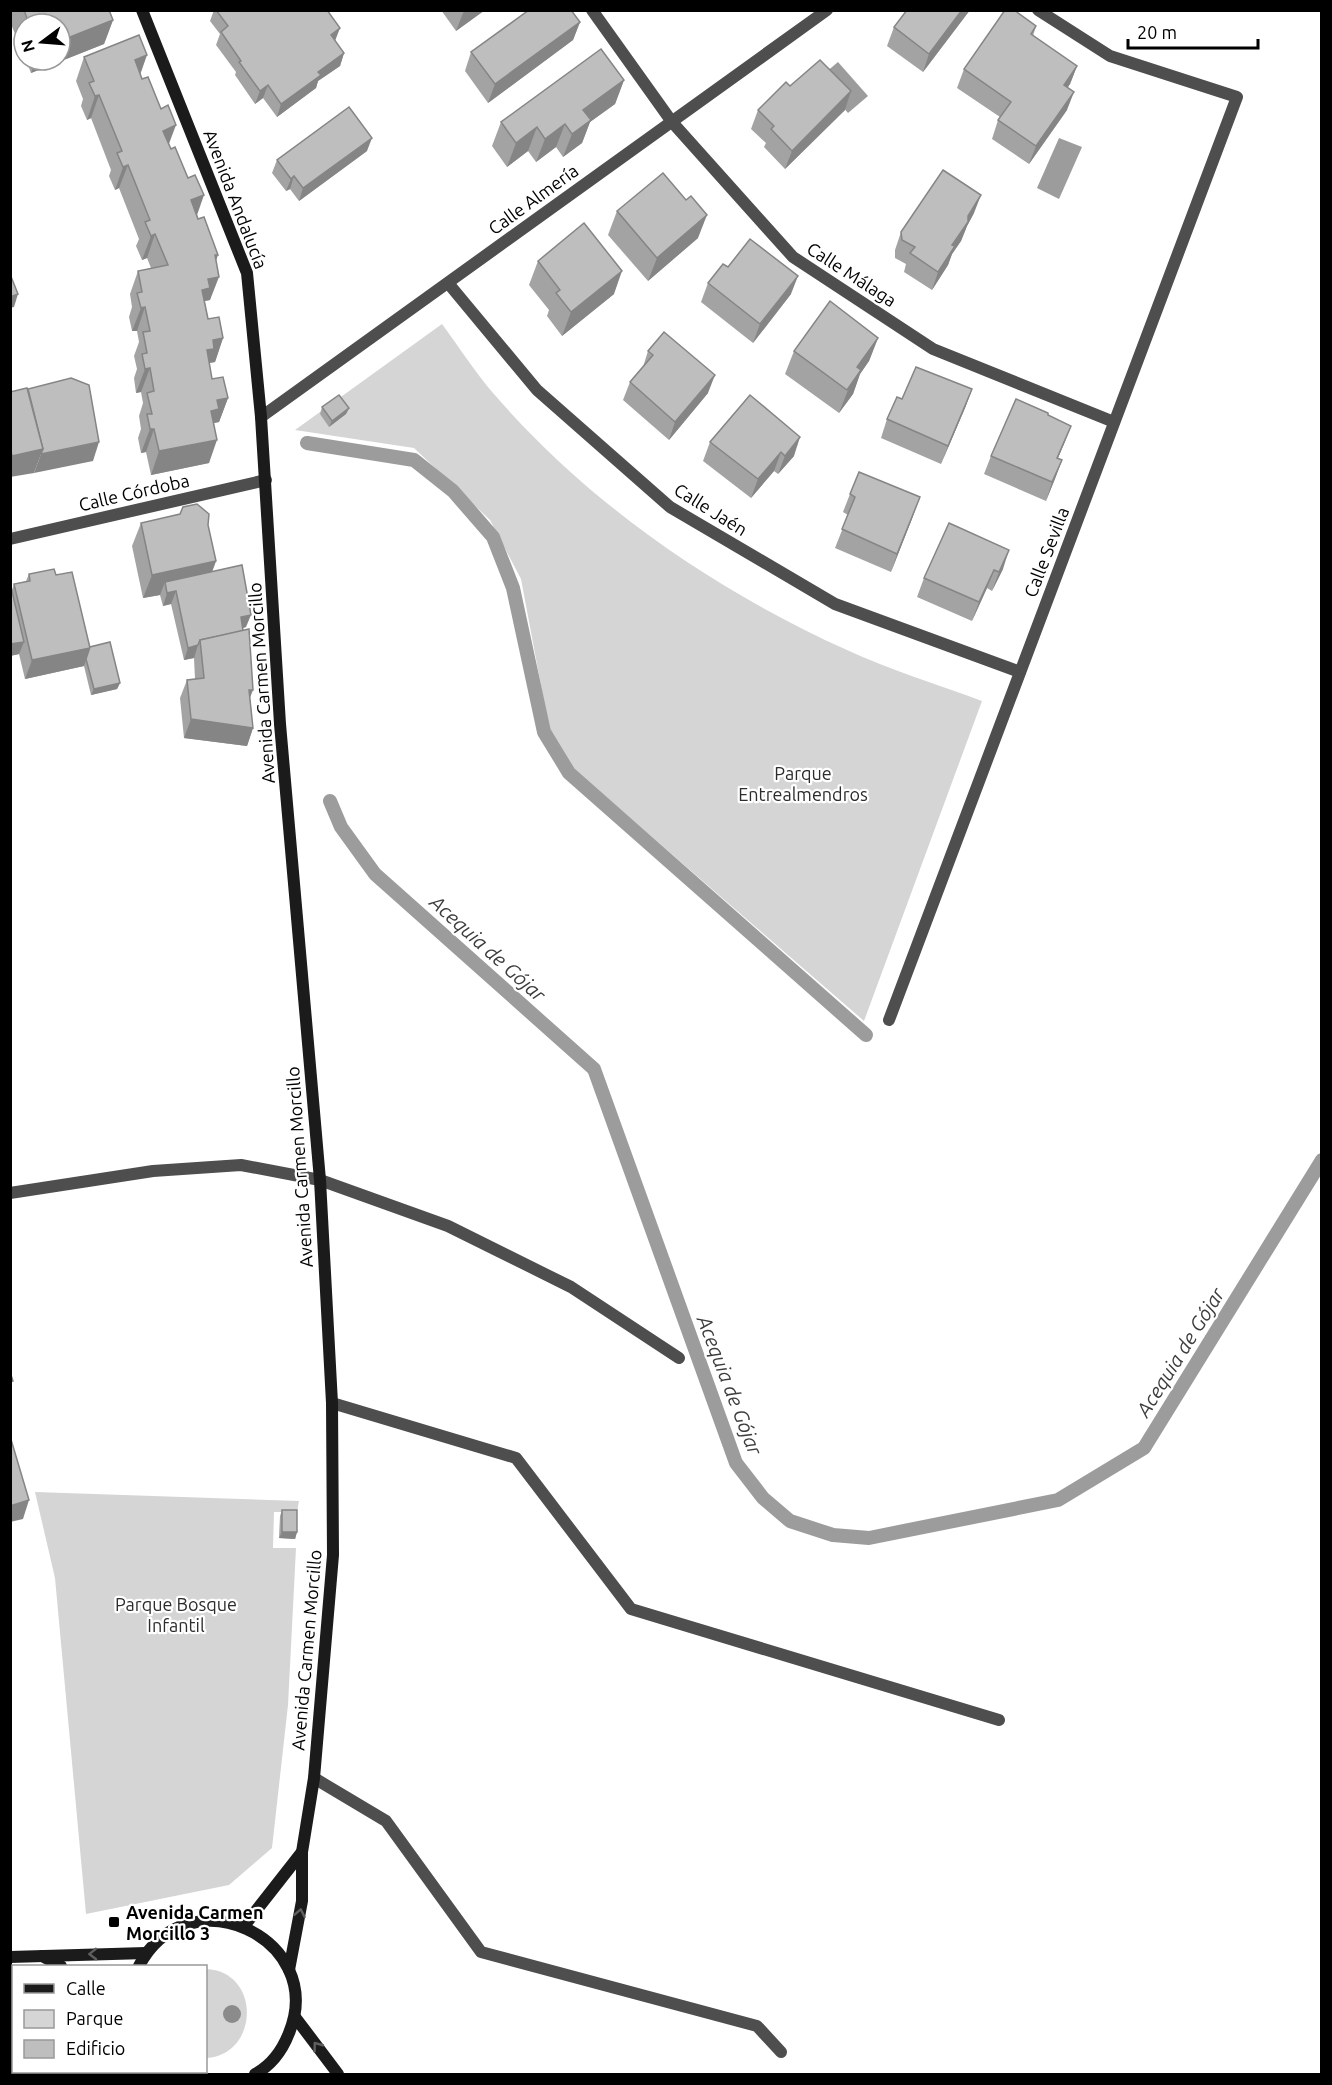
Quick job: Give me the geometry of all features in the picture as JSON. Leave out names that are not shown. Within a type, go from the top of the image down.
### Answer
[{"type":"street","name":"Avenida Andalucía","points":[[142,10],[247,273],[266,480]]},
{"type":"street","name":"Calle Málaga","points":[[592,10],[672,122],[793,257],[933,349],[1114,422]]},
{"type":"street","name":"Calle Almería","points":[[261,417],[827,10]]},
{"type":"street","name":"Calle Sevilla","points":[[889,1020],[1237,97],[1110,56],[1038,10]]},
{"type":"street","name":"Calle Jaén","points":[[448,283],[537,390],[670,507],[835,604],[1020,672]]},
{"type":"street","name":"Calle Córdoba","points":[[10,539],[266,480]]},
{"type":"street","name":"Avenida Carmen Morcillo","points":[[266,480],[280,724],[320,1180],[332,1404],[333,1555],[314,1778],[302,1852],[302,1901],[289,1970]]},
{"type":"street","points":[[10,1193],[153,1171],[241,1165],[320,1180],[448,1226],[571,1287],[679,1358]]},
{"type":"street","points":[[332,1404],[516,1458],[631,1610],[999,1720]]},
{"type":"street","points":[[314,1778],[386,1821],[481,1952],[757,2026],[781,2052]]},
{"type":"street","name":"Avenida Carmen Morcillo","points":[[244,1926],[302,1852]]},
{"type":"street","points":[[140,1965],[146,1953],[167,1934],[194,1923],[222,1921],[244,1926],[271,1943],[289,1970],[295,1998],[295,2017],[282,2051],[259,2072]]},
{"type":"street","points":[[10,1957],[146,1953]]},
{"type":"street","points":[[41,1955],[59,1965]]},
{"type":"street","points":[[295,2017],[338,2074]]},
{"type":"street","points":[[259,2072],[276,2074]]},
{"type":"green space","name":"Parque Entrealmendros","points":[[442,324],[486,385],[530,433],[570,472],[656,541],[702,572],[798,626],[880,664],[982,701],[864,1021],[568,764],[549,728],[521,579],[490,520],[414,448],[295,430]]},
{"type":"green space","name":"Parque Bosque Infantil","points":[[35,1492],[299,1501],[297,1512],[274,1512],[273,1548],[296,1548],[288,1705],[272,1848],[229,1885],[86,1914],[55,1578]]},
{"type":"green space","points":[[207,1969],[224,1973],[237,1983],[244,1997],[247,2013],[244,2029],[237,2043],[224,2053],[207,2058]]},
{"type":"shaded area","points":[[838,62],[868,96],[848,113],[819,78]]},
{"type":"shaded area","points":[[1059,138],[1082,147],[1059,199],[1037,188]]},
{"type":"building","points":[[24,10],[109,10],[113,20],[72,36],[72,12],[25,12]]},
{"type":"building","points":[[216,10],[327,10],[340,28],[331,35],[344,53],[318,72],[321,75],[281,104],[268,85],[260,91],[239,62],[241,61],[221,32],[228,26]]},
{"type":"building","points":[[529,10],[571,10],[580,22],[495,84],[471,52]]},
{"type":"building","points":[[907,10],[962,10],[929,54],[894,27]]},
{"type":"building","points":[[1005,10],[1014,10],[1036,26],[1031,34],[1077,66],[1064,85],[1074,92],[1036,146],[998,120],[1011,102],[964,69]]},
{"type":"building","points":[[139,35],[147,55],[135,60],[142,79],[148,77],[161,109],[168,105],[176,125],[163,131],[171,149],[175,147],[188,178],[195,175],[204,195],[191,200],[198,219],[204,217],[218,255],[215,255],[219,277],[208,279],[210,288],[202,290],[208,319],[219,317],[223,338],[213,340],[214,349],[207,350],[212,379],[223,377],[228,398],[217,400],[219,409],[211,411],[217,440],[159,451],[154,429],[150,429],[147,414],[152,414],[147,393],[154,391],[150,368],[145,369],[142,354],[147,353],[143,332],[150,331],[145,307],[141,308],[137,293],[142,292],[138,271],[168,265],[155,234],[151,236],[145,222],[150,220],[128,165],[123,167],[117,153],[122,151],[99,95],[95,96],[89,83],[94,81],[84,57]]},
{"type":"building","points":[[601,49],[624,80],[583,110],[591,120],[572,134],[565,124],[545,139],[537,127],[516,143],[501,122]]},
{"type":"building","points":[[820,60],[851,91],[792,151],[771,129],[774,126],[758,110],[786,82],[790,86]]},
{"type":"building","points":[[349,107],[372,138],[303,188],[294,176],[291,179],[277,160]]},
{"type":"building","points":[[943,170],[981,195],[968,216],[968,222],[952,245],[955,246],[938,272],[910,253],[915,247],[902,240],[901,232]]},
{"type":"building","points":[[663,173],[686,200],[691,196],[707,215],[657,258],[617,211]]},
{"type":"building","points":[[584,223],[622,271],[571,312],[556,293],[560,290],[538,261]]},
{"type":"building","points":[[750,239],[798,276],[760,324],[708,283],[723,264],[728,267]]},
{"type":"building","points":[[10,274],[18,294],[10,297]]},
{"type":"building","points":[[830,301],[878,338],[857,367],[861,370],[847,390],[794,351]]},
{"type":"building","points":[[664,332],[715,375],[675,422],[630,382],[653,355],[648,351]]},
{"type":"building","points":[[916,367],[972,389],[948,446],[887,419],[897,397],[902,399]]},
{"type":"building","points":[[71,378],[89,385],[99,442],[41,454],[43,449],[28,389]]},
{"type":"building","points":[[27,388],[43,449],[12,456],[10,392]]},
{"type":"building","points":[[339,395],[349,408],[332,421],[322,407]]},
{"type":"building","points":[[750,395],[800,437],[785,456],[781,452],[758,479],[710,442]]},
{"type":"building","points":[[1016,399],[1071,426],[1057,458],[1062,460],[1052,482],[991,456]]},
{"type":"building","points":[[859,472],[920,497],[897,554],[842,529],[855,497],[850,494]]},
{"type":"building","points":[[197,504],[209,514],[208,525],[216,561],[152,575],[141,523],[180,514],[183,507]]},
{"type":"building","points":[[949,523],[1009,550],[999,572],[994,570],[979,602],[924,578]]},
{"type":"building","points":[[242,565],[251,615],[241,617],[243,631],[200,640],[198,645],[188,648],[176,591],[167,593],[165,582]]},
{"type":"building","points":[[54,569],[56,575],[72,572],[90,648],[32,660],[14,584],[30,581],[29,574]]},
{"type":"building","points":[[10,583],[24,642],[10,644]]},
{"type":"building","points":[[249,629],[253,690],[249,690],[253,728],[191,719],[187,680],[204,678],[200,640]]},
{"type":"building","points":[[110,642],[120,683],[94,689],[86,659],[90,647]]},
{"type":"building","points":[[10,1436],[29,1500],[10,1506]]},
{"type":"building","points":[[282,1510],[297,1510],[297,1532],[282,1532]]},
{"type":"waterway","points":[[307,443],[414,460],[453,491],[493,537],[513,588],[544,732],[569,773],[866,1035]]},
{"type":"waterway","name":"Acequia de Gójar","points":[[330,801],[341,827],[375,874],[594,1069],[736,1463],[763,1498],[790,1521],[833,1535],[869,1538],[1058,1500],[1144,1448],[1322,1160]]},
{"type":"place","name":"Avenida Carmen Morcillo 3","points":[[114,1922]]}]
